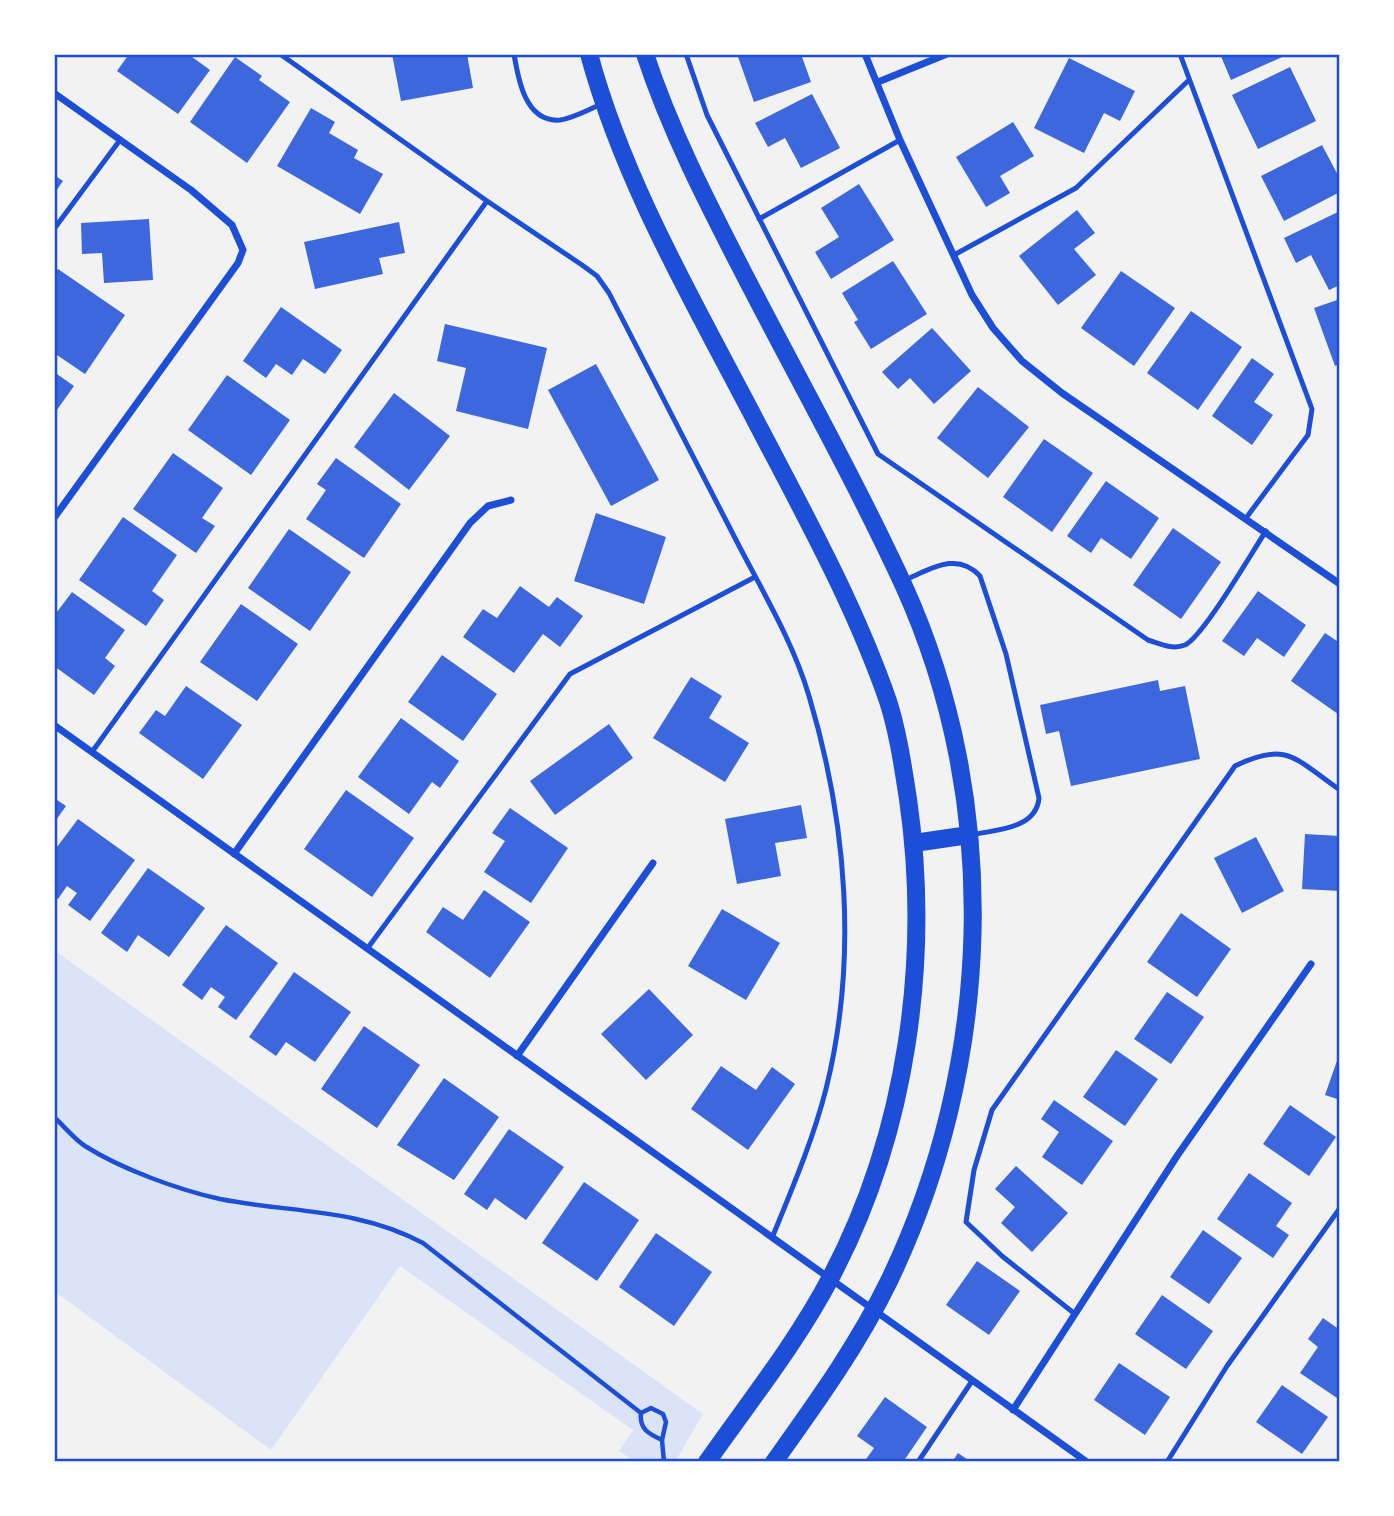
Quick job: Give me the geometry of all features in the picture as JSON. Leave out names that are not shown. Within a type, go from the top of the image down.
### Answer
[{"type":"main road","points":[[589,54],[603,103],[644,204],[846,594],[889,705],[904,773],[914,843],[915,966],[897,1095],[873,1180],[830,1280],[707,1462]]},
{"type":"main road","points":[[645,54],[684,156],[901,581],[934,664],[948,711],[969,835],[972,964],[964,1044],[953,1100],[929,1183],[873,1312],[839,1368],[774,1462]]},
{"type":"main road","points":[[914,843],[969,835]]},
{"type":"street","points":[[865,54],[900,140],[972,295],[993,328],[1022,361],[1062,393],[1340,584]]},
{"type":"street","points":[[878,82],[947,54]]},
{"type":"street","points":[[54,93],[191,190],[232,225],[243,250],[238,263],[54,518]]},
{"type":"street","points":[[234,854],[470,523],[488,506],[511,500]]},
{"type":"street","points":[[54,725],[873,1312],[1087,1462]]},
{"type":"street","points":[[517,1056],[653,863]]},
{"type":"street","points":[[1013,1410],[1177,1156],[1311,964]]},
{"type":"lane","points":[[280,54],[597,276],[609,293],[755,577],[809,694],[833,791],[846,928],[840,1011],[826,1088],[808,1147],[772,1238]]},
{"type":"lane","points":[[514,54],[520,90],[540,113],[560,120],[603,103]]},
{"type":"lane","points":[[686,54],[707,115],[878,454],[1149,640],[1169,648],[1186,645],[1202,628],[1266,531]]},
{"type":"lane","points":[[1180,54],[1312,409],[1308,435],[1246,518]]},
{"type":"lane","points":[[954,255],[1076,188],[1189,80]]},
{"type":"lane","points":[[54,229],[120,140]]},
{"type":"lane","points":[[759,219],[900,140]]},
{"type":"lane","points":[[92,752],[487,201]]},
{"type":"lane","points":[[901,581],[943,563],[957,562],[974,571],[980,576],[1006,654],[1039,798],[1038,810],[1031,819],[1019,824],[969,835]]},
{"type":"lane","points":[[367,949],[570,674],[755,577]]},
{"type":"lane","points":[[1075,1314],[1002,1256],[966,1222],[974,1170],[992,1110],[1236,766],[1264,752],[1289,755],[1340,790]]},
{"type":"lane","points":[[1167,1462],[1227,1366],[1340,1208]]},
{"type":"lane","points":[[918,1462],[972,1381]]},
{"type":"path","points":[[54,1117],[84,1146],[148,1175],[207,1195],[368,1219],[393,1227],[423,1243],[640,1413]]},
{"type":"path","points":[[640,1413],[651,1408],[663,1414],[666,1431],[662,1440],[664,1462]]},
{"type":"path","points":[[640,1413],[639,1422],[644,1429],[662,1440]]},
{"type":"shaded area","points":[[54,950],[703,1414],[675,1462],[636,1462],[619,1451],[633,1430],[400,1266],[271,1450],[54,1291]]},
{"type":"building","points":[[129,54],[188,54],[210,70],[178,114],[117,71]]},
{"type":"building","points":[[392,54],[467,54],[473,88],[401,101]]},
{"type":"building","points":[[737,54],[801,54],[811,82],[754,102]]},
{"type":"building","points":[[1220,54],[1289,54],[1231,80]]},
{"type":"building","points":[[235,57],[262,76],[259,80],[290,102],[247,163],[190,122]]},
{"type":"building","points":[[1069,58],[1135,91],[1120,121],[1104,113],[1084,153],[1034,128]]},
{"type":"building","points":[[1290,67],[1316,121],[1258,149],[1232,95]]},
{"type":"building","points":[[812,94],[840,148],[801,168],[785,138],[768,147],[755,123]]},
{"type":"building","points":[[311,108],[335,122],[329,133],[358,150],[354,158],[383,174],[360,214],[277,166]]},
{"type":"building","points":[[1013,122],[1034,156],[1000,176],[1010,193],[986,207],[956,157]]},
{"type":"building","points":[[1322,145],[1340,179],[1340,192],[1284,221],[1261,176]]},
{"type":"building","points":[[54,175],[63,181],[54,194]]},
{"type":"building","points":[[859,184],[894,240],[831,279],[815,252],[839,237],[821,208]]},
{"type":"building","points":[[1077,210],[1095,233],[1074,249],[1096,275],[1058,305],[1019,256]]},
{"type":"building","points":[[1340,211],[1340,285],[1329,290],[1311,255],[1296,263],[1284,238]]},
{"type":"building","points":[[149,219],[153,280],[104,283],[102,253],[82,254],[81,223]]},
{"type":"building","points":[[399,222],[405,253],[379,258],[383,274],[315,289],[304,242]]},
{"type":"building","points":[[893,261],[927,314],[871,349],[854,322],[858,320],[842,293]]},
{"type":"building","points":[[58,269],[125,315],[85,374],[54,353],[54,274]]},
{"type":"building","points":[[1121,271],[1175,308],[1134,366],[1081,328]]},
{"type":"building","points":[[1340,299],[1340,364],[1335,366],[1314,308]]},
{"type":"building","points":[[281,307],[342,350],[325,374],[303,359],[292,375],[276,364],[266,378],[243,361]]},
{"type":"building","points":[[1191,311],[1242,347],[1198,410],[1147,373]]},
{"type":"building","points":[[445,324],[547,348],[528,429],[456,411],[466,368],[437,361]]},
{"type":"building","points":[[932,328],[971,371],[934,404],[910,378],[898,389],[882,372]]},
{"type":"building","points":[[1252,358],[1274,374],[1254,402],[1273,415],[1252,445],[1212,416]]},
{"type":"building","points":[[596,364],[659,480],[611,506],[548,390]]},
{"type":"building","points":[[54,372],[74,386],[54,414]]},
{"type":"building","points":[[227,375],[290,420],[251,475],[188,430]]},
{"type":"building","points":[[978,387],[1029,427],[988,478],[937,438]]},
{"type":"building","points":[[394,393],[450,436],[409,490],[354,447]]},
{"type":"building","points":[[1044,439],[1093,473],[1052,532],[1003,497]]},
{"type":"building","points":[[173,453],[223,488],[202,518],[215,526],[196,553],[133,509]]},
{"type":"building","points":[[336,458],[401,504],[364,558],[306,519],[326,490],[317,484]]},
{"type":"building","points":[[1106,481],[1159,518],[1131,559],[1101,538],[1091,553],[1067,536]]},
{"type":"building","points":[[596,513],[666,537],[644,604],[574,581]]},
{"type":"building","points":[[123,517],[177,555],[152,591],[164,600],[146,626],[79,580]]},
{"type":"building","points":[[1173,528],[1221,562],[1181,619],[1133,585]]},
{"type":"building","points":[[289,529],[351,572],[310,631],[248,588]]},
{"type":"building","points":[[520,586],[549,607],[557,597],[583,616],[560,647],[543,634],[514,673],[463,637],[483,609],[497,618]]},
{"type":"building","points":[[1258,591],[1306,625],[1284,657],[1257,638],[1244,656],[1222,641]]},
{"type":"building","points":[[72,592],[125,630],[105,658],[115,666],[94,695],[54,666],[54,616]]},
{"type":"building","points":[[241,604],[298,644],[257,701],[200,662]]},
{"type":"building","points":[[1325,633],[1340,643],[1338,714],[1291,681]]},
{"type":"building","points":[[442,655],[497,694],[463,741],[408,702]]},
{"type":"building","points":[[691,677],[722,696],[709,718],[749,743],[725,782],[653,738]]},
{"type":"building","points":[[1158,680],[1160,691],[1185,686],[1200,759],[1071,786],[1059,731],[1046,734],[1040,705]]},
{"type":"building","points":[[186,686],[242,725],[203,779],[139,733],[156,710],[165,716]]},
{"type":"building","points":[[401,718],[459,761],[440,788],[432,782],[409,814],[358,777]]},
{"type":"building","points":[[609,724],[633,758],[555,815],[530,781]]},
{"type":"building","points":[[346,790],[414,838],[372,897],[304,849]]},
{"type":"building","points":[[54,798],[66,806],[54,823]]},
{"type":"building","points":[[801,805],[807,838],[775,843],[781,876],[737,884],[725,819]]},
{"type":"building","points":[[510,808],[568,848],[531,903],[484,872],[505,841],[492,833]]},
{"type":"building","points":[[78,819],[135,860],[90,921],[68,905],[77,893],[67,886],[58,899],[54,897],[54,851]]},
{"type":"building","points":[[1305,834],[1340,836],[1340,891],[1302,889]]},
{"type":"building","points":[[1256,837],[1284,891],[1242,913],[1214,858]]},
{"type":"building","points":[[148,868],[205,908],[169,957],[138,935],[127,952],[101,933]]},
{"type":"building","points":[[484,890],[530,922],[490,978],[426,932],[443,907],[463,920]]},
{"type":"building","points":[[722,909],[780,943],[746,1000],[688,966]]},
{"type":"building","points":[[1181,913],[1231,949],[1197,997],[1147,962]]},
{"type":"building","points":[[226,925],[278,963],[236,1020],[218,1007],[225,997],[211,987],[202,1000],[182,985]]},
{"type":"building","points":[[294,972],[351,1012],[315,1062],[286,1042],[276,1056],[249,1037]]},
{"type":"building","points":[[649,989],[693,1035],[646,1080],[601,1034]]},
{"type":"building","points":[[1167,992],[1204,1017],[1171,1064],[1134,1039]]},
{"type":"building","points":[[364,1026],[420,1065],[377,1128],[321,1089]]},
{"type":"building","points":[[1116,1050],[1158,1079],[1125,1126],[1083,1097]]},
{"type":"building","points":[[1340,1055],[1340,1100],[1325,1095]]},
{"type":"building","points":[[721,1066],[756,1090],[772,1067],[795,1084],[748,1150],[691,1109]]},
{"type":"building","points":[[444,1078],[499,1117],[454,1180],[397,1145]]},
{"type":"building","points":[[1054,1100],[1113,1141],[1082,1185],[1042,1157],[1059,1132],[1041,1119]]},
{"type":"building","points":[[1290,1105],[1336,1137],[1309,1176],[1263,1144]]},
{"type":"building","points":[[509,1129],[564,1167],[526,1220],[495,1198],[487,1210],[464,1194]]},
{"type":"building","points":[[1016,1166],[1068,1213],[1032,1252],[1001,1223],[1015,1207],[995,1189]]},
{"type":"building","points":[[1249,1173],[1292,1203],[1276,1226],[1289,1235],[1273,1258],[1217,1219]]},
{"type":"building","points":[[584,1182],[639,1220],[597,1281],[542,1243]]},
{"type":"building","points":[[1203,1230],[1242,1258],[1209,1304],[1170,1277]]},
{"type":"building","points":[[656,1233],[712,1272],[674,1326],[619,1287]]},
{"type":"building","points":[[977,1261],[1020,1291],[989,1335],[946,1305]]},
{"type":"building","points":[[1162,1295],[1213,1331],[1186,1369],[1135,1334]]},
{"type":"building","points":[[1323,1318],[1340,1330],[1340,1400],[1300,1373],[1318,1347],[1308,1339]]},
{"type":"building","points":[[1119,1363],[1170,1397],[1145,1435],[1094,1400]]},
{"type":"building","points":[[1282,1385],[1328,1417],[1302,1454],[1256,1422]]},
{"type":"building","points":[[885,1397],[927,1427],[903,1462],[864,1462],[874,1448],[857,1436]]},
{"type":"building","points":[[958,1453],[971,1462],[952,1462]]}]
